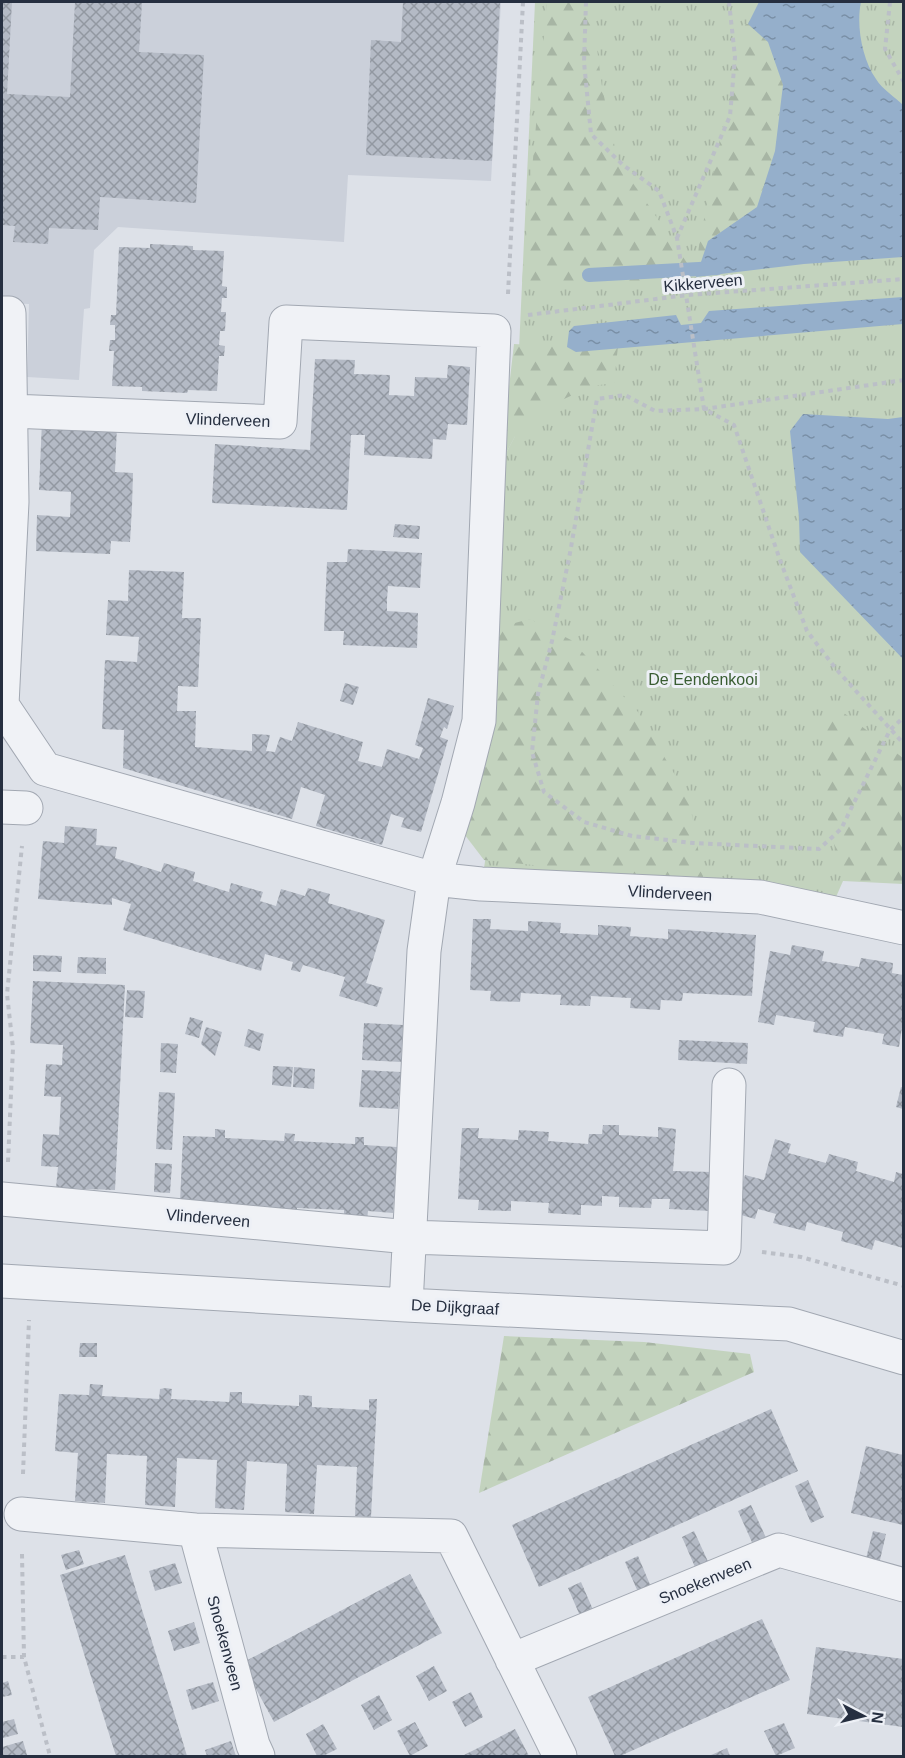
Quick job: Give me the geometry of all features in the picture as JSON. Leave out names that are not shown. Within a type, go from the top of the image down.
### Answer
[{"type":"street","name":"Vlinderveen","points":[[2,313],[9,313],[12,502],[2,705],[45,769],[434,879],[481,884],[760,897],[903,928]]},
{"type":"street","name":"Vlinderveen","points":[[11,411],[280,422],[286,322],[500,324]]},
{"type":"street","points":[[406,1305],[424,951],[434,879],[458,803],[479,721],[500,324]]},
{"type":"street","points":[[724,1248],[729,1085]]},
{"type":"street","name":"Vlinderveen","points":[[4,1199],[409,1237],[724,1248]]},
{"type":"street","name":"De Dijkgraaf","points":[[2,1281],[406,1305],[789,1324],[903,1358]]},
{"type":"street","points":[[21,1514],[195,1530],[450,1536],[560,1756]]},
{"type":"street","name":"Snoekenveen","points":[[195,1530],[253,1745],[258,1756]]},
{"type":"street","name":"Snoekenveen","points":[[512,1660],[779,1550],[903,1585]]},
{"type":"path","points":[[500,324],[523,2]]},
{"type":"path","points":[[586,2],[584,62],[591,134],[623,165],[659,190],[681,254],[704,409]]},
{"type":"path","points":[[677,238],[729,116],[735,57],[729,2]]},
{"type":"path","points":[[890,2],[885,49],[903,82]]},
{"type":"path","name":"Kikkerveen","points":[[500,324],[688,295],[903,279]]},
{"type":"path","points":[[903,380],[704,409],[655,411],[626,395],[597,399],[570,553],[552,641],[538,694],[532,752],[544,792],[584,822],[632,836],[693,843],[819,849],[841,829],[890,730],[903,717]]},
{"type":"path","points":[[704,409],[734,425],[807,632],[836,669],[903,744]]},
{"type":"path","points":[[4,1199],[13,1048],[7,994],[14,807]]},
{"type":"path","points":[[724,1248],[801,1257],[903,1286]]},
{"type":"path","points":[[2,1657],[24,1657]]},
{"type":"shaded area","points":[[2,2],[501,2],[491,181],[348,175],[344,242],[118,227],[94,250],[90,308],[84,309],[79,380],[27,377],[29,304],[2,303]]},
{"type":"green space","name":"De Eendenkooi","points":[[535,2],[903,2],[903,867],[843,877],[836,897],[484,868],[489,835],[499,627],[500,465],[515,436]]},
{"type":"green space","points":[[547,2],[591,2],[602,87],[618,162],[695,275],[700,239],[743,24],[748,24],[768,42],[783,85],[775,151],[757,207],[708,241],[696,277],[663,281],[522,282]]},
{"type":"green space","points":[[619,337],[614,383],[592,386],[549,406],[521,425],[500,465],[514,344],[547,346]]},
{"type":"green space","points":[[530,619],[571,640],[638,712],[689,799],[704,882],[484,860],[455,822],[499,627]]},
{"type":"green space","points":[[831,703],[903,758],[903,884],[843,881],[818,778]]},
{"type":"green space","points":[[504,1336],[644,1342],[750,1354],[754,1372],[479,1493]]},
{"type":"water","points":[[759,2],[861,2],[859,21],[861,42],[867,62],[879,83],[903,105],[903,257],[804,264],[696,277],[708,241],[757,207],[775,151],[783,85],[768,42],[748,24]]},
{"type":"water","points":[[903,297],[903,324],[576,352],[567,347],[569,331],[574,326],[676,315],[681,325],[701,323],[709,311]]},
{"type":"water","points":[[803,414],[888,419],[903,417],[903,659],[800,552],[799,517],[790,431]]},
{"type":"building","points":[[2,2],[12,2],[7,94],[70,97],[75,2],[142,2],[139,52],[204,55],[196,203],[100,197],[98,230],[49,228],[48,244],[13,242],[15,226],[2,225]]},
{"type":"building","points":[[403,2],[500,2],[492,161],[366,155],[371,40],[401,42]]},
{"type":"building","points":[[150,244],[193,246],[193,250],[224,251],[222,286],[227,287],[227,298],[222,298],[221,312],[226,312],[225,331],[220,331],[219,345],[225,346],[224,356],[219,356],[217,391],[188,390],[187,393],[142,391],[142,387],[112,386],[114,351],[109,351],[110,340],[115,340],[115,325],[110,325],[111,315],[116,315],[119,247],[150,248]]},
{"type":"building","points":[[315,359],[355,360],[354,374],[390,375],[389,395],[414,396],[415,377],[447,378],[448,365],[470,367],[467,425],[448,424],[446,440],[433,439],[432,459],[364,455],[365,435],[351,435],[347,510],[212,503],[215,444],[310,450]]},
{"type":"building","points":[[42,421],[117,425],[115,472],[133,473],[130,542],[111,541],[110,554],[36,551],[37,515],[70,517],[71,492],[39,490]]},
{"type":"building","points":[[395,524],[420,526],[419,539],[393,537]]},
{"type":"building","points":[[348,549],[422,553],[420,588],[388,586],[387,599],[387,611],[418,613],[417,648],[343,645],[344,631],[324,631],[327,562],[347,562]]},
{"type":"building","points":[[129,570],[184,572],[182,618],[201,618],[198,687],[178,686],[177,711],[196,711],[195,747],[252,751],[252,734],[270,735],[266,751],[275,752],[280,737],[292,741],[298,722],[363,742],[358,761],[382,767],[387,749],[419,759],[423,748],[415,745],[428,698],[454,706],[447,729],[444,727],[440,737],[448,740],[421,832],[401,827],[404,818],[391,814],[382,845],[316,826],[325,795],[301,787],[292,819],[123,768],[124,730],[102,729],[105,660],[137,662],[139,637],[106,635],[108,600],[128,601]]},
{"type":"building","points":[[345,683],[359,687],[353,705],[340,701]]},
{"type":"building","points":[[65,826],[97,829],[96,845],[117,847],[115,858],[161,872],[164,863],[195,872],[193,881],[229,892],[231,883],[263,892],[260,901],[276,906],[281,889],[305,896],[308,888],[330,894],[328,903],[385,920],[366,983],[383,988],[377,1007],[339,996],[345,977],[303,965],[300,972],[291,970],[293,962],[265,954],[261,971],[123,930],[131,904],[112,898],[112,905],[38,899],[43,841],[64,843]]},
{"type":"building","points":[[473,919],[491,919],[490,929],[528,931],[528,921],[561,923],[560,933],[598,935],[598,925],[631,927],[630,936],[668,939],[668,929],[756,935],[752,996],[683,993],[682,1001],[661,1000],[660,1010],[630,1008],[631,998],[591,996],[590,1006],[560,1005],[561,995],[521,993],[520,1002],[490,1001],[491,991],[470,990]]},
{"type":"building","points":[[792,945],[824,951],[822,961],[859,967],[861,958],[893,963],[892,973],[903,975],[903,1021],[899,1047],[882,1044],[884,1034],[845,1027],[843,1037],[813,1032],[815,1022],[776,1015],[774,1025],[758,1022],[770,951],[790,955]]},
{"type":"building","points":[[33,955],[62,956],[61,972],[33,971]]},
{"type":"building","points":[[78,957],[106,958],[106,974],[77,973]]},
{"type":"building","points":[[33,981],[125,985],[115,1190],[56,1188],[58,1167],[41,1166],[43,1134],[59,1135],[61,1097],[44,1096],[46,1064],[62,1065],[63,1045],[30,1043]]},
{"type":"building","points":[[127,990],[145,991],[143,1018],[125,1017]]},
{"type":"building","points":[[190,1017],[203,1021],[199,1038],[185,1034]]},
{"type":"building","points":[[364,1023],[403,1025],[401,1062],[362,1060]]},
{"type":"building","points":[[206,1027],[222,1032],[215,1056],[201,1044]]},
{"type":"building","points":[[248,1029],[264,1034],[260,1051],[244,1046]]},
{"type":"building","points":[[679,1040],[748,1043],[747,1064],[678,1060]]},
{"type":"building","points":[[161,1043],[178,1044],[176,1073],[160,1072]]},
{"type":"building","points":[[273,1066],[293,1067],[291,1087],[272,1085]]},
{"type":"building","points":[[294,1067],[315,1069],[314,1089],[293,1087]]},
{"type":"building","points":[[362,1070],[401,1072],[398,1109],[359,1107]]},
{"type":"building","points":[[901,1087],[903,1088],[903,1109],[896,1107]]},
{"type":"building","points":[[159,1092],[175,1093],[172,1150],[156,1149]]},
{"type":"building","points":[[603,1125],[619,1125],[619,1135],[658,1137],[658,1127],[676,1129],[673,1171],[712,1172],[711,1211],[669,1209],[670,1199],[652,1199],[651,1208],[619,1207],[619,1197],[602,1196],[602,1206],[581,1205],[581,1215],[548,1213],[549,1203],[511,1201],[511,1211],[478,1210],[479,1200],[458,1199],[462,1128],[479,1128],[478,1138],[518,1140],[519,1130],[549,1132],[548,1141],[588,1144],[589,1134],[602,1134]]},
{"type":"building","points":[[215,1129],[225,1130],[225,1138],[284,1141],[285,1133],[295,1134],[294,1141],[355,1144],[355,1137],[364,1137],[364,1145],[397,1147],[393,1213],[368,1211],[367,1220],[344,1219],[344,1210],[297,1208],[297,1217],[274,1216],[274,1207],[180,1202],[183,1136],[215,1137]]},
{"type":"building","points":[[775,1139],[791,1144],[788,1153],[826,1163],[829,1154],[858,1162],[856,1171],[894,1182],[896,1172],[903,1174],[903,1248],[875,1240],[872,1250],[841,1241],[843,1232],[807,1222],[805,1231],[773,1223],[776,1214],[758,1209],[755,1219],[734,1213],[745,1175],[764,1180]]},
{"type":"building","points":[[155,1163],[172,1164],[170,1193],[154,1192]]},
{"type":"building","points":[[80,1343],[97,1343],[97,1357],[79,1357]]},
{"type":"building","points":[[90,1384],[103,1385],[102,1396],[159,1399],[160,1389],[166,1388],[172,1389],[171,1399],[229,1402],[230,1392],[242,1392],[242,1403],[299,1406],[299,1395],[312,1396],[312,1407],[369,1410],[369,1399],[377,1399],[371,1517],[355,1516],[357,1467],[317,1465],[314,1514],[285,1512],[287,1464],[247,1461],[244,1510],[215,1508],[217,1460],[177,1458],[175,1507],[145,1505],[147,1456],[107,1454],[105,1503],[75,1501],[78,1453],[55,1451],[59,1394],[89,1395]]},
{"type":"building","points":[[771,1409],[798,1471],[539,1587],[512,1525]]},
{"type":"building","points":[[866,1446],[903,1455],[903,1525],[851,1513]]},
{"type":"building","points":[[808,1480],[824,1517],[811,1523],[795,1486]]},
{"type":"building","points":[[751,1505],[768,1542],[755,1549],[738,1511]]},
{"type":"building","points":[[694,1531],[711,1568],[698,1574],[682,1537]]},
{"type":"building","points":[[873,1531],[886,1534],[877,1573],[863,1570]]},
{"type":"building","points":[[79,1550],[84,1564],[66,1570],[61,1555]]},
{"type":"building","points":[[125,1555],[187,1756],[116,1756],[88,1667],[60,1575]]},
{"type":"building","points":[[638,1556],[654,1594],[641,1599],[625,1562]]},
{"type":"building","points":[[175,1563],[182,1583],[155,1591],[149,1571]]},
{"type":"building","points":[[410,1574],[442,1633],[274,1722],[242,1663]]},
{"type":"building","points":[[581,1582],[597,1619],[584,1625],[568,1588]]},
{"type":"building","points":[[762,1619],[790,1680],[620,1756],[615,1756],[588,1697]]},
{"type":"building","points":[[194,1622],[200,1643],[174,1651],[168,1631]]},
{"type":"building","points":[[816,1647],[903,1659],[903,1727],[807,1714]]},
{"type":"building","points":[[434,1666],[447,1691],[429,1701],[416,1676]]},
{"type":"building","points":[[8,1681],[12,1695],[2,1697],[2,1683]]},
{"type":"building","points":[[213,1682],[219,1701],[192,1710],[186,1690]]},
{"type":"building","points":[[471,1692],[483,1717],[465,1727],[452,1702]]},
{"type":"building","points":[[379,1695],[392,1720],[374,1730],[361,1705]]},
{"type":"building","points":[[14,1719],[18,1734],[3,1738],[2,1722]]},
{"type":"building","points":[[415,1722],[428,1746],[410,1756],[397,1731]]},
{"type":"building","points":[[784,1723],[795,1748],[776,1756],[764,1731]]},
{"type":"building","points":[[323,1724],[337,1749],[323,1756],[317,1756],[306,1734]]},
{"type":"building","points":[[515,1729],[529,1756],[462,1756],[486,1744]]},
{"type":"building","points":[[23,1741],[27,1755],[2,1756],[2,1747]]},
{"type":"building","points":[[231,1741],[236,1756],[207,1756],[205,1750]]},
{"type":"building","points":[[727,1748],[730,1756],[709,1756]]},
{"type":"waterway","points":[[589,275],[717,268]]}]
